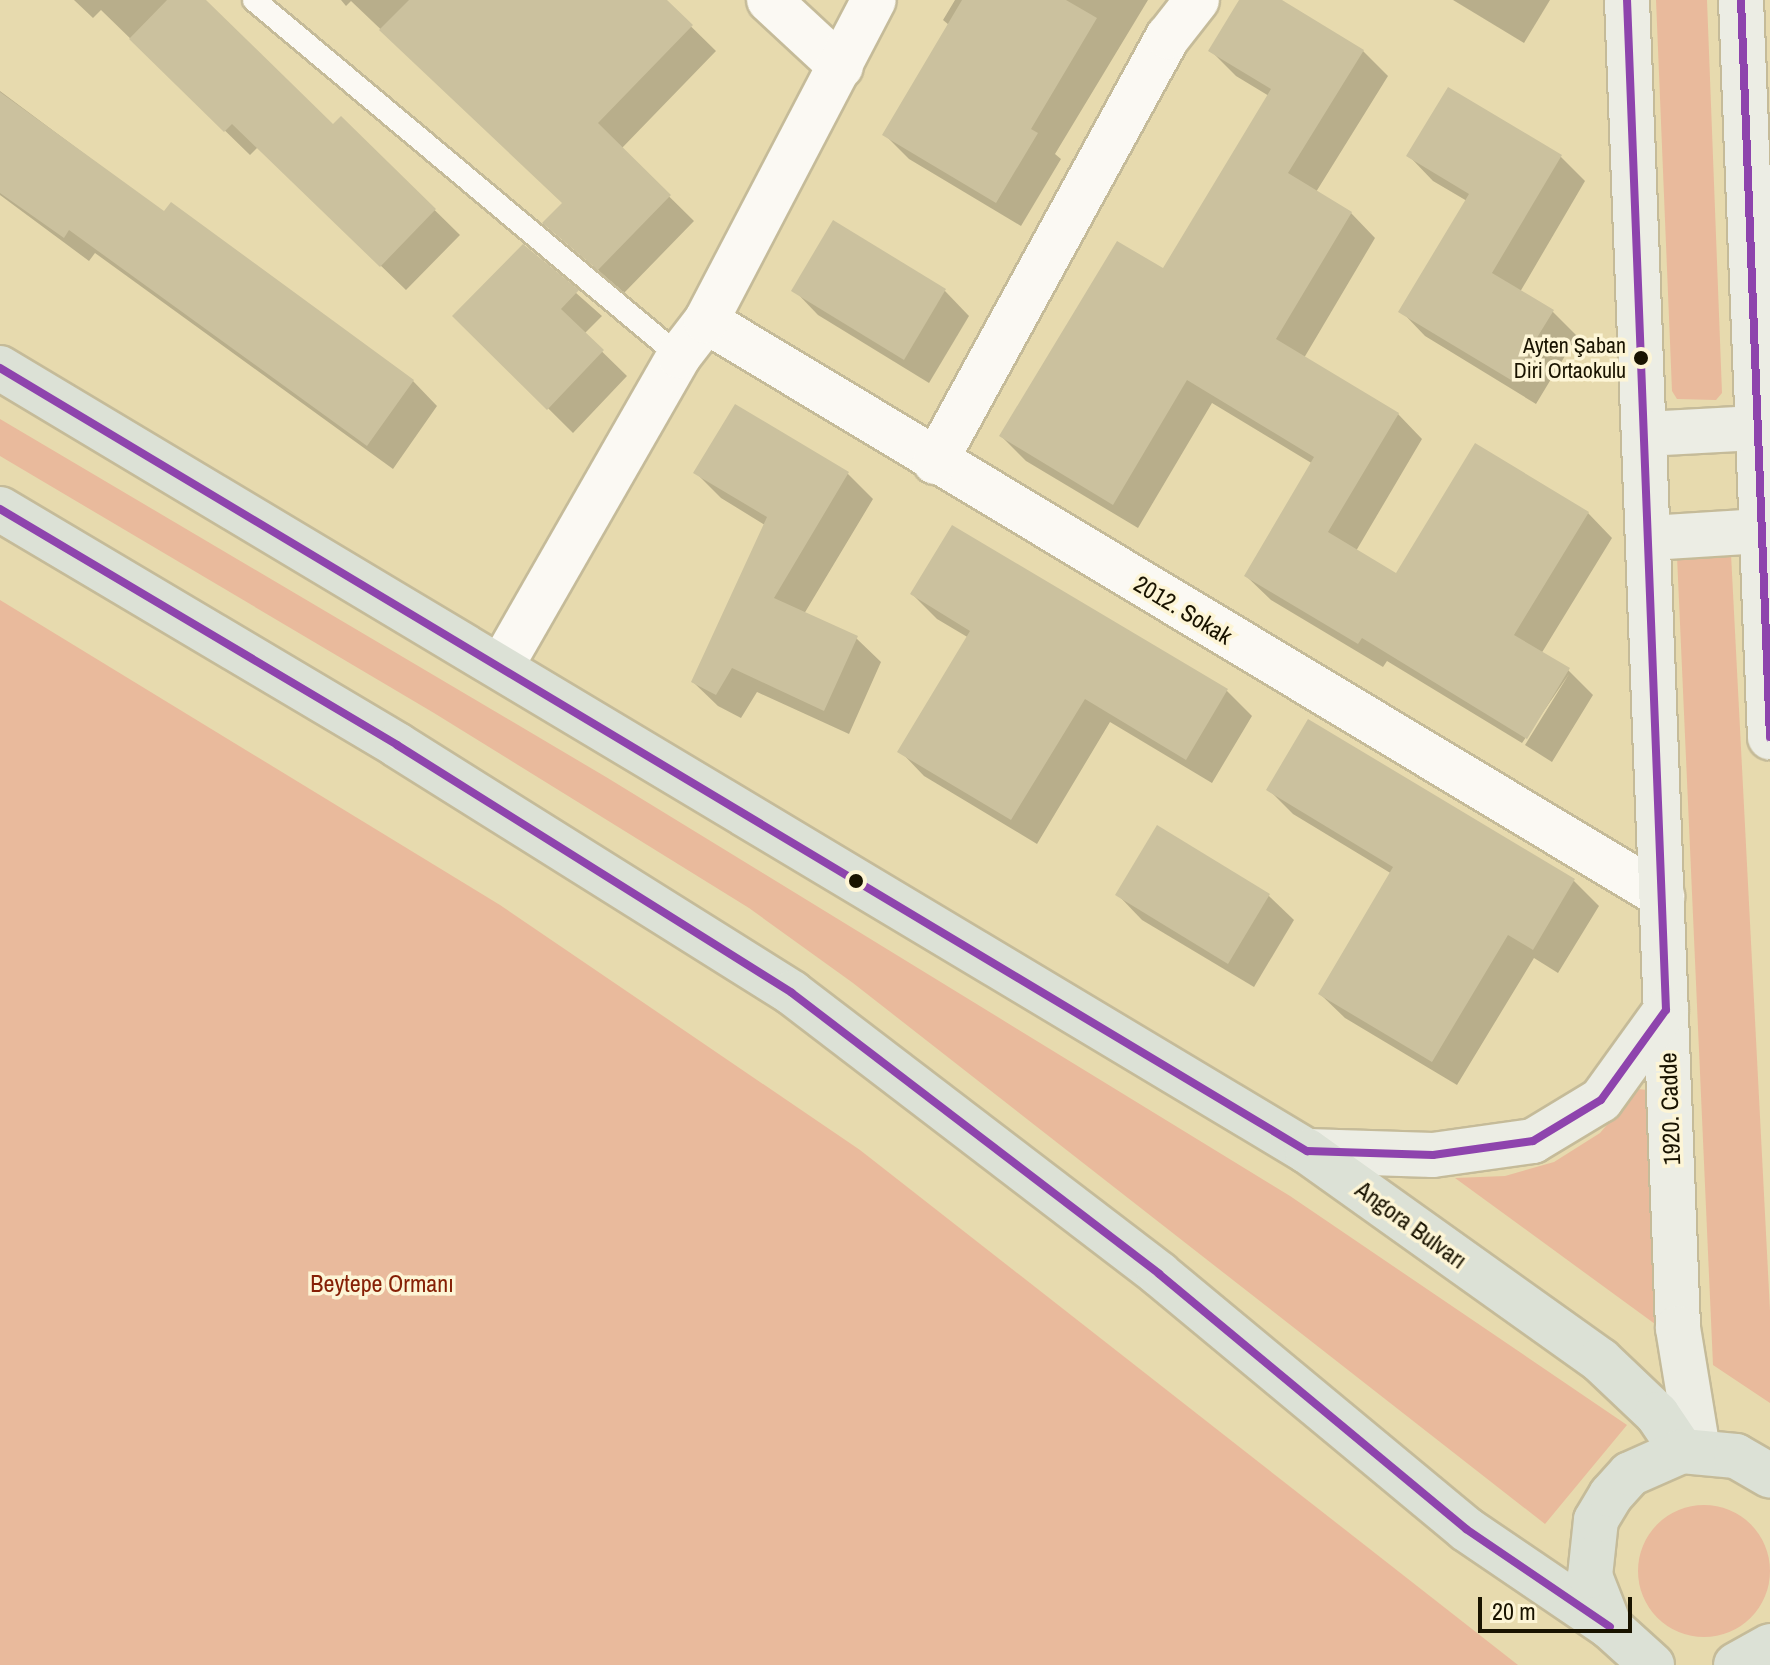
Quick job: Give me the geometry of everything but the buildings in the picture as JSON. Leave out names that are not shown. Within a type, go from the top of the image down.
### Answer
[{"type":"main road","name":"1920. Cadde","points":[[1627,0],[1678,1328],[1690,1450]]},
{"type":"main road","points":[[1741,0],[1758,106],[1770,737]]},
{"type":"main road","name":"Angora Bulvarı","points":[[0,368],[502,665],[1307,1151],[1600,1360],[1690,1450]]},
{"type":"main road","points":[[1645,434],[1763,428]]},
{"type":"main road","points":[[0,509],[397,745],[792,993],[1159,1274],[1466,1529],[1640,1652]]},
{"type":"main road","points":[[1650,538],[1765,531]]},
{"type":"main road","points":[[1307,1151],[1433,1155],[1533,1141],[1601,1100],[1666,1010]]},
{"type":"main road","points":[[1640,1652],[1590,1576],[1596,1520],[1630,1474],[1690,1450],[1736,1456],[1770,1476]]},
{"type":"main road","points":[[1736,1665],[1770,1646]]},
{"type":"street","points":[[769,0],[841,67]]},
{"type":"street","points":[[502,665],[679,356],[706,321],[874,0]]},
{"type":"street","points":[[935,462],[1168,37],[1197,0]]},
{"type":"street","name":"2012. Sokak","points":[[706,321],[935,462],[1662,896]]},
{"type":"lane","points":[[254,0],[679,356]]},
{"type":"green space","points":[[1656,0],[1707,0],[1722,393],[1716,400],[1677,399],[1672,391]]},
{"type":"green space","points":[[0,419],[606,777],[1290,1196],[1627,1425],[1545,1524],[853,983],[749,908],[434,713],[0,456]]},
{"type":"green space","points":[[1731,554],[1770,1311],[1770,1403],[1713,1365],[1677,556]]},
{"type":"green space","name":"Beytepe Ormanı","points":[[0,600],[500,905],[860,1150],[1518,1665],[0,1665]]},
{"type":"green space","points":[[1637,1089],[1648,1090],[1655,1324],[1455,1178],[1505,1176],[1554,1162],[1600,1133]]},
{"type":"green space","points":[[1704,1505],[1729,1510],[1750,1525],[1765,1546],[1770,1571],[1765,1596],[1750,1617],[1729,1632],[1704,1637],[1679,1632],[1658,1617],[1643,1596],[1638,1571],[1643,1546],[1658,1525],[1679,1510]]},
{"type":"transit line","points":[[0,368],[1307,1151],[1433,1155],[1533,1141],[1601,1100],[1666,1010],[1627,0]]},
{"type":"transit line","points":[[1741,0],[1770,737]]},
{"type":"transit line","points":[[0,509],[397,745],[792,993],[1159,1274],[1466,1529],[1610,1627]]},
{"type":"place","name":"Ayten Şaban Diri Ortaokulu","points":[[1641,358]]}]
